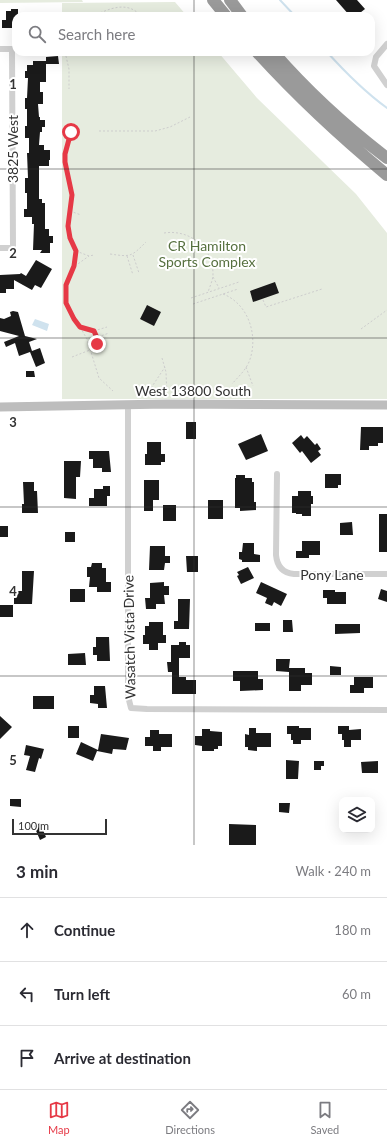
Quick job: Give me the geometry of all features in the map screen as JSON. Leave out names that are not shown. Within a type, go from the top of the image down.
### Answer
[{"type":"highway","points":[[212,0],[222,12]]},
{"type":"highway","points":[[231,0],[239,12]]},
{"type":"highway","points":[[261,56],[309,106],[387,175]]},
{"type":"highway","points":[[277,56],[298,80],[334,115],[387,158]]},
{"type":"street","points":[[387,44],[376,57],[374,66],[387,85]]},
{"type":"street","name":"3825 West","points":[[0,49],[12,49]]},
{"type":"street","name":"3825 West","points":[[0,248],[13,248],[12,56]]},
{"type":"street","name":"West 13800 South","points":[[0,407],[199,404],[387,405]]},
{"type":"street","name":"Wasatch Vista Drive","points":[[128,405],[128,696],[131,708],[387,710]]},
{"type":"street","name":"Pony Lane","points":[[276,474],[277,558],[279,566],[286,572],[294,574],[387,574]]},
{"type":"path","points":[[102,12],[120,6],[135,9],[138,12]]},
{"type":"path","points":[[66,56],[70,69],[69,89]]},
{"type":"path","points":[[99,131],[155,131],[170,127],[190,117]]},
{"type":"path","points":[[71,132],[65,154],[65,162],[72,195],[68,226],[70,238],[76,251],[74,266],[66,285],[66,303],[91,349],[99,378],[113,391]]},
{"type":"path","points":[[69,211],[81,215]]},
{"type":"path","points":[[164,233],[181,233],[193,237],[201,244],[211,262],[213,276],[219,289]]},
{"type":"path","points":[[110,254],[127,256],[133,255],[146,242]]},
{"type":"path","points":[[76,251],[89,256]]},
{"type":"path","points":[[74,266],[89,256],[94,255]]},
{"type":"path","points":[[133,255],[139,273]]},
{"type":"path","points":[[127,256],[133,275]]},
{"type":"path","points":[[208,292],[213,276]]},
{"type":"path","points":[[191,298],[239,282]]},
{"type":"path","points":[[193,304],[238,289]]},
{"type":"path","points":[[263,300],[266,307],[322,289]]},
{"type":"path","points":[[223,294],[230,297],[243,309],[249,320],[253,342],[252,352],[246,366],[243,372],[232,384]]},
{"type":"path","points":[[361,329],[387,310]]},
{"type":"path","points":[[80,327],[94,331],[107,327]]},
{"type":"path","points":[[92,352],[97,344],[97,338],[94,331]]},
{"type":"path","points":[[97,338],[109,333]]},
{"type":"path","points":[[72,357],[91,349]]},
{"type":"path","points":[[162,358],[168,386],[167,399]]},
{"type":"path","points":[[246,366],[253,386]]},
{"type":"path","points":[[151,388],[165,367]]},
{"type":"green space","points":[[0,0],[82,0],[83,2],[0,3]]},
{"type":"green space","points":[[175,2],[184,12],[62,12],[62,3]]},
{"type":"green space","name":"CR Hamilton Sports Complex","points":[[62,56],[221,56],[257,98],[356,194],[387,233],[387,399],[62,399]]},
{"type":"water","points":[[35,319],[49,324],[47,331],[32,325]]},
{"type":"building","points":[[336,0],[357,0],[365,9],[361,12],[346,12]]},
{"type":"building","points":[[11,9],[18,9],[18,12],[12,12],[12,28],[2,28],[2,20],[6,20],[6,11],[11,11]]},
{"type":"building","points":[[58,56],[59,64],[46,64],[46,82],[40,82],[40,92],[43,92],[43,104],[38,104],[39,117],[40,120],[45,120],[45,127],[42,127],[42,132],[40,132],[39,145],[44,145],[44,150],[50,150],[50,160],[49,166],[39,166],[39,199],[42,199],[42,203],[45,203],[45,229],[49,229],[49,236],[53,236],[53,243],[50,243],[50,253],[40,253],[42,250],[33,250],[34,224],[32,224],[32,217],[24,217],[24,209],[27,209],[25,178],[28,178],[27,153],[29,153],[29,138],[25,138],[27,109],[25,109],[25,98],[27,98],[28,78],[25,78],[25,71],[27,71],[27,65],[33,65],[33,61],[46,61],[46,57]]},
{"type":"building","points":[[36,260],[52,269],[41,288],[35,285],[32,290],[14,280],[14,289],[6,289],[6,293],[0,293],[0,275],[21,273],[26,276]]},
{"type":"building","points":[[275,282],[279,293],[253,302],[250,291]]},
{"type":"building","points":[[147,305],[161,312],[154,326],[140,319]]},
{"type":"building","points":[[10,312],[18,312],[25,336],[37,339],[29,342],[32,351],[40,348],[45,363],[36,367],[30,352],[19,356],[15,343],[6,347],[4,342],[19,336],[0,331],[0,318],[4,319],[11,316]]},
{"type":"building","points":[[26,371],[34,371],[35,377],[26,377]]},
{"type":"building","points":[[186,422],[196,422],[196,439],[186,439]]},
{"type":"building","points":[[361,427],[383,427],[383,443],[378,443],[378,446],[369,446],[369,450],[360,450]]},
{"type":"building","points":[[261,434],[268,451],[246,460],[238,444]]},
{"type":"building","points":[[301,435],[304,439],[307,436],[315,445],[317,443],[321,449],[318,451],[321,455],[311,463],[302,451],[300,453],[292,443]]},
{"type":"building","points":[[147,442],[161,442],[161,454],[165,454],[165,462],[161,462],[161,465],[145,465]]},
{"type":"building","points":[[89,451],[109,451],[111,472],[102,472],[102,468],[93,468],[93,459],[89,459]]},
{"type":"building","points":[[64,461],[81,461],[80,477],[76,477],[76,499],[64,498]]},
{"type":"building","points":[[325,474],[341,474],[341,485],[338,485],[338,488],[325,488]]},
{"type":"building","points":[[236,475],[245,475],[245,478],[252,478],[252,482],[254,482],[254,502],[256,502],[256,510],[240,511],[240,508],[235,508]]},
{"type":"building","points":[[144,480],[159,480],[159,500],[153,500],[153,511],[144,511]]},
{"type":"building","points":[[23,482],[34,482],[34,491],[37,491],[38,513],[22,513],[22,504],[24,504]]},
{"type":"building","points":[[103,486],[110,486],[110,496],[107,496],[107,506],[89,506],[89,498],[94,498],[94,489],[103,489]]},
{"type":"building","points":[[298,491],[311,491],[311,496],[313,496],[313,504],[311,504],[311,516],[302,516],[302,514],[292,513],[292,496],[298,496]]},
{"type":"building","points":[[208,500],[223,500],[223,519],[208,519]]},
{"type":"building","points":[[163,505],[176,505],[176,521],[163,521]]},
{"type":"building","points":[[379,514],[387,514],[387,552],[379,552]]},
{"type":"building","points":[[352,522],[353,535],[340,535],[340,523]]},
{"type":"building","points":[[0,526],[8,526],[8,537],[0,537]]},
{"type":"building","points":[[65,532],[75,532],[75,542],[65,542]]},
{"type":"building","points":[[302,541],[320,541],[320,555],[309,555],[309,558],[296,558],[296,551],[302,551]]},
{"type":"building","points":[[243,543],[254,543],[254,554],[260,555],[260,562],[242,562],[242,560],[239,559],[239,552],[242,552]]},
{"type":"building","points":[[150,546],[165,546],[165,556],[170,556],[170,563],[165,563],[164,570],[149,570]]},
{"type":"building","points":[[186,556],[198,556],[198,572],[187,572]]},
{"type":"building","points":[[92,563],[102,563],[102,568],[106,568],[106,582],[111,582],[111,592],[97,592],[97,587],[89,587],[90,577],[87,577],[87,567],[91,567]]},
{"type":"building","points":[[248,567],[254,578],[241,584],[237,576],[239,575],[237,572]]},
{"type":"building","points":[[22,571],[34,571],[32,604],[14,604],[14,591],[22,591]]},
{"type":"building","points":[[164,582],[164,586],[169,586],[169,595],[164,595],[165,604],[156,604],[156,609],[146,609],[145,598],[150,598],[150,583]]},
{"type":"building","points":[[261,582],[287,594],[281,606],[274,602],[272,606],[265,603],[267,598],[256,593]]},
{"type":"building","points":[[70,589],[85,589],[85,602],[70,602]]},
{"type":"building","points":[[381,589],[387,591],[387,602],[378,599]]},
{"type":"building","points":[[323,590],[346,592],[346,604],[327,604],[327,598],[323,598]]},
{"type":"building","points":[[178,599],[190,599],[189,629],[174,629],[174,621],[178,621]]},
{"type":"building","points":[[0,605],[13,605],[13,617],[0,617]]},
{"type":"building","points":[[283,620],[292,620],[293,632],[283,632]]},
{"type":"building","points":[[149,622],[163,622],[163,635],[166,635],[166,643],[158,643],[158,650],[149,650],[149,644],[143,644],[145,626],[149,626]]},
{"type":"building","points":[[255,623],[270,623],[270,631],[255,631]]},
{"type":"building","points":[[335,624],[360,624],[360,633],[335,634]]},
{"type":"building","points":[[96,637],[109,637],[110,661],[97,661],[97,655],[93,655],[93,647],[96,647]]},
{"type":"building","points":[[179,642],[186,642],[186,645],[190,645],[190,658],[179,658],[179,677],[186,677],[186,680],[196,680],[196,694],[172,694],[172,672],[168,672],[167,662],[171,662],[171,645],[179,645]]},
{"type":"building","points":[[85,653],[86,665],[68,665],[68,654]]},
{"type":"building","points":[[276,659],[290,659],[289,668],[305,668],[305,673],[312,673],[312,685],[301,685],[301,691],[289,691],[289,672],[276,671]]},
{"type":"building","points":[[330,666],[341,667],[341,675],[330,675]]},
{"type":"building","points":[[233,671],[258,671],[258,679],[263,679],[263,690],[240,691],[240,681],[233,681]]},
{"type":"building","points":[[354,677],[373,677],[373,688],[364,688],[364,693],[350,693],[350,685],[354,685]]},
{"type":"building","points":[[94,686],[105,686],[107,708],[98,708],[98,704],[90,703],[90,695],[94,695]]},
{"type":"building","points":[[33,696],[54,696],[54,709],[33,709]]},
{"type":"building","points":[[0,716],[12,727],[0,739]]},
{"type":"building","points":[[68,726],[79,726],[79,738],[68,738]]},
{"type":"building","points":[[287,726],[311,728],[311,740],[301,740],[301,744],[293,744],[291,734],[287,734]]},
{"type":"building","points":[[338,726],[349,726],[349,730],[361,729],[361,740],[351,740],[351,747],[344,747],[342,734],[338,734]]},
{"type":"building","points":[[249,728],[256,728],[256,733],[271,733],[271,747],[257,747],[257,751],[248,750],[248,747],[245,747],[245,734],[249,735]]},
{"type":"building","points":[[202,729],[222,732],[222,746],[218,746],[218,749],[214,749],[214,751],[202,751],[202,746],[195,745],[195,736],[202,736]]},
{"type":"building","points":[[150,730],[159,730],[159,734],[172,734],[172,747],[161,747],[161,751],[153,751],[153,746],[145,746],[145,737],[150,737]]},
{"type":"building","points":[[101,734],[129,738],[126,750],[113,749],[112,754],[97,751],[93,761],[76,754],[81,742],[98,750]]},
{"type":"building","points":[[26,745],[44,749],[41,759],[39,758],[35,772],[26,770],[30,756],[24,755]]},
{"type":"building","points":[[286,760],[299,761],[298,779],[286,779]]},
{"type":"building","points":[[314,761],[324,761],[324,766],[321,766],[321,770],[314,770]]},
{"type":"building","points":[[378,761],[378,773],[362,773],[361,762]]},
{"type":"building","points":[[10,799],[21,799],[21,807],[10,806]]},
{"type":"building","points":[[279,803],[290,803],[289,813],[279,812]]},
{"type":"building","points":[[40,823],[46,837],[40,840],[34,826]]},
{"type":"building","points":[[229,824],[256,825],[256,845],[229,845]]},
{"type":"waterway","points":[[280,0],[291,12]]},
{"type":"waterway","points":[[331,56],[356,82],[387,108]]},
{"type":"route","points":[[71,132],[65,154],[65,162],[72,195],[68,226],[70,238],[76,251],[74,266],[66,285],[66,303],[80,327],[94,331],[97,338],[97,344]]}]
